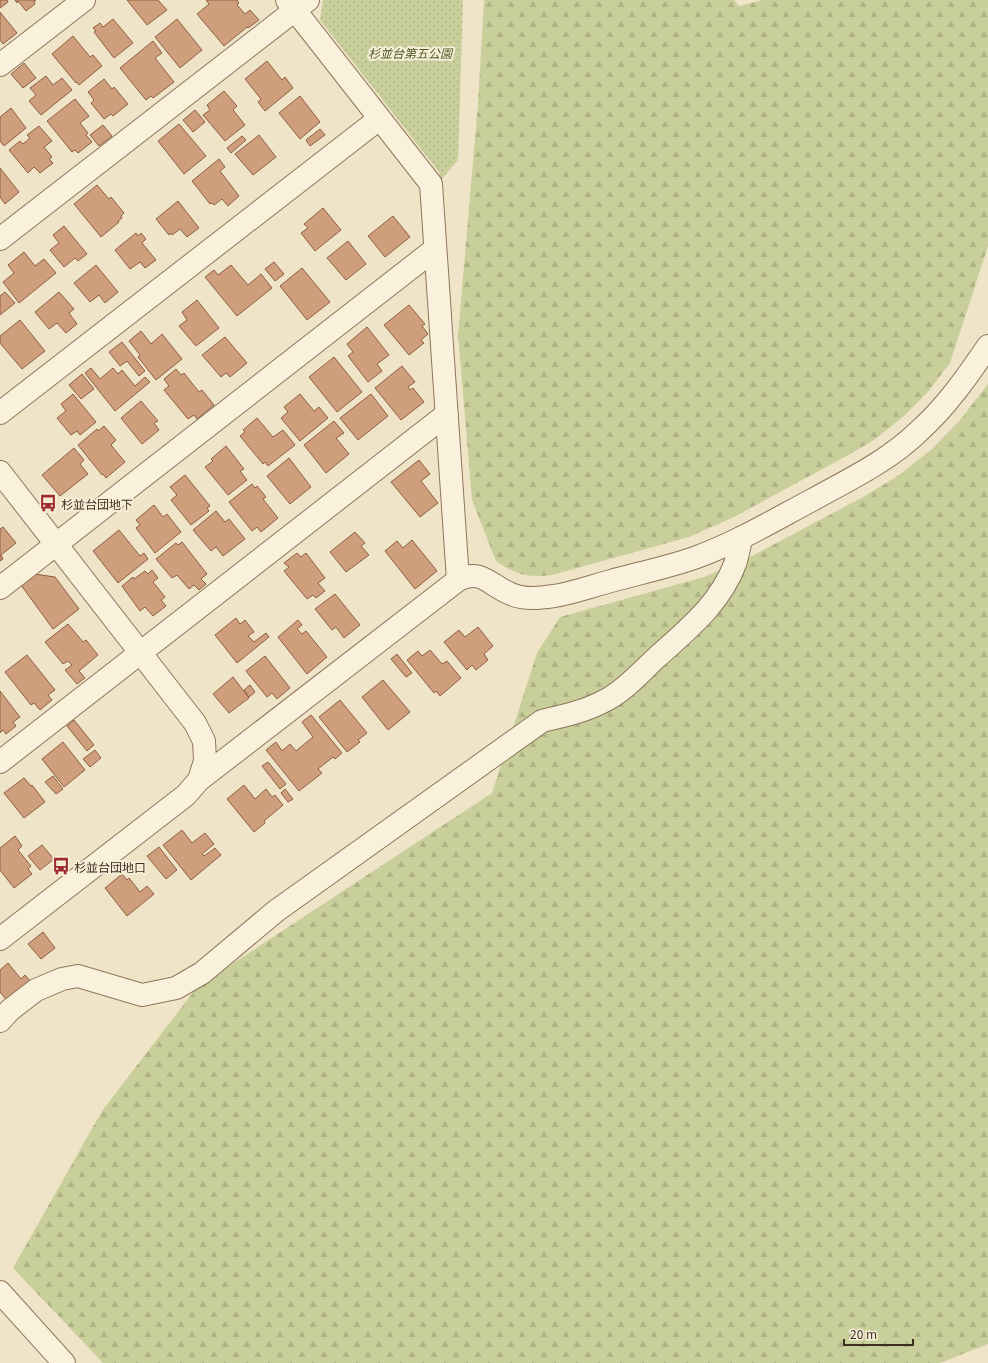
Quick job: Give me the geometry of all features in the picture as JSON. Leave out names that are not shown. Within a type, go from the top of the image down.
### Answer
[{"type":"street","points":[[0,65],[84,0]]},
{"type":"street","points":[[0,239],[296,3],[379,119],[431,184],[458,580]]},
{"type":"street","points":[[0,413],[379,119]]},
{"type":"street","points":[[0,588],[435,249]]},
{"type":"street","points":[[0,939],[186,795],[199,780],[458,580],[467,576],[476,576],[512,595],[534,599],[556,596],[697,557],[742,537],[854,477],[887,457],[917,433],[944,406],[988,346]]},
{"type":"street","points":[[0,762],[447,414]]},
{"type":"street","points":[[0,472],[195,723],[204,741],[205,761],[199,780]]},
{"type":"street","points":[[0,1021],[10,1010],[36,990],[62,980],[78,976],[142,995],[176,988],[202,974],[276,911],[542,721],[589,709],[608,699],[624,687],[700,618],[714,601],[726,584],[735,563],[742,537]]},
{"type":"street","points":[[0,1292],[64,1363]]},
{"type":"green space","name":"杉並台第五公園","points":[[323,0],[463,0],[458,160],[440,181],[439,172],[320,20]]},
{"type":"green space","points":[[484,0],[734,0],[739,6],[763,0],[988,0],[988,246],[950,363],[928,392],[903,417],[874,440],[732,518],[689,537],[552,575],[529,576],[510,570],[496,561],[472,500],[458,335],[478,104]]},
{"type":"green space","points":[[988,384],[988,1344],[940,1363],[103,1363],[13,1268],[102,1111],[197,987],[492,793],[537,653],[560,617],[704,577],[752,556],[865,496],[899,475],[932,449],[960,420]]},
{"type":"building","points":[[0,0],[7,0],[8,2],[0,8]]},
{"type":"building","points":[[15,0],[36,0],[34,2],[35,4],[26,11],[18,1],[17,3]]},
{"type":"building","points":[[127,0],[158,0],[167,10],[147,25]]},
{"type":"building","points":[[206,0],[237,0],[239,3],[237,5],[245,14],[250,10],[259,20],[248,28],[247,27],[224,46],[197,14],[209,4]]},
{"type":"building","points":[[0,12],[17,33],[3,44],[0,40]]},
{"type":"building","points":[[113,19],[133,43],[114,58],[94,32],[96,31],[93,28],[100,23],[103,27]]},
{"type":"building","points":[[177,19],[202,50],[180,68],[155,37]]},
{"type":"building","points":[[73,36],[90,57],[93,55],[102,66],[79,85],[52,54]]},
{"type":"building","points":[[153,41],[162,53],[155,58],[174,82],[153,98],[151,96],[146,100],[120,68]]},
{"type":"building","points":[[267,61],[282,80],[285,77],[293,88],[265,111],[258,102],[261,99],[245,79]]},
{"type":"building","points":[[24,63],[36,78],[23,88],[11,74]]},
{"type":"building","points":[[46,76],[53,85],[62,78],[72,90],[41,115],[29,101],[36,95],[30,88]]},
{"type":"building","points":[[104,79],[112,89],[114,87],[128,104],[113,116],[111,114],[104,119],[91,103],[94,100],[88,92]]},
{"type":"building","points":[[224,91],[237,106],[233,110],[245,125],[225,141],[203,115],[210,110],[207,105]]},
{"type":"building","points":[[300,96],[320,122],[300,139],[279,113]]},
{"type":"building","points":[[75,99],[89,116],[80,123],[88,133],[86,135],[92,142],[78,153],[75,150],[72,152],[47,121]]},
{"type":"building","points":[[11,108],[26,128],[4,146],[0,141],[0,117]]},
{"type":"building","points":[[195,110],[205,122],[193,132],[183,120]]},
{"type":"building","points":[[179,124],[206,156],[184,174],[158,141]]},
{"type":"building","points":[[103,125],[112,136],[99,146],[90,135]]},
{"type":"building","points":[[39,126],[52,141],[44,147],[52,157],[49,159],[53,163],[40,173],[34,167],[28,173],[9,150],[20,141],[23,144],[30,138],[27,135]]},
{"type":"building","points":[[320,129],[325,135],[310,146],[306,140]]},
{"type":"building","points":[[259,135],[276,157],[253,175],[235,154]]},
{"type":"building","points":[[242,136],[246,140],[231,153],[227,148]]},
{"type":"building","points":[[219,159],[225,167],[220,171],[239,196],[228,206],[222,199],[214,205],[212,203],[210,204],[192,181]]},
{"type":"building","points":[[0,168],[19,192],[5,204],[0,197]]},
{"type":"building","points":[[97,185],[109,199],[111,197],[124,213],[121,216],[122,218],[118,221],[119,222],[101,237],[74,204]]},
{"type":"building","points":[[178,201],[199,228],[187,237],[180,229],[172,235],[171,233],[169,235],[156,219]]},
{"type":"building","points":[[323,208],[341,230],[315,251],[301,233],[308,228],[304,224]]},
{"type":"building","points":[[393,216],[410,237],[385,257],[368,236]]},
{"type":"building","points":[[64,226],[87,254],[78,261],[75,258],[64,267],[50,250],[59,243],[53,235]]},
{"type":"building","points":[[136,233],[138,236],[141,233],[146,239],[142,243],[156,260],[145,268],[140,262],[130,269],[115,250]]},
{"type":"building","points":[[348,241],[366,264],[346,280],[327,258]]},
{"type":"building","points":[[24,252],[35,266],[44,259],[56,273],[19,303],[3,282],[14,273],[8,265]]},
{"type":"building","points":[[274,262],[284,274],[275,281],[265,269]]},
{"type":"building","points":[[96,265],[118,292],[105,303],[99,295],[90,302],[74,283]]},
{"type":"building","points":[[231,265],[248,285],[261,274],[272,288],[237,316],[205,277],[214,270],[218,275]]},
{"type":"building","points":[[302,268],[330,302],[307,320],[280,286]]},
{"type":"building","points":[[5,292],[15,303],[0,315],[0,296]]},
{"type":"building","points":[[59,292],[74,309],[69,313],[77,324],[66,333],[57,323],[49,329],[35,312]]},
{"type":"building","points":[[197,300],[219,328],[196,346],[179,326],[187,320],[182,312]]},
{"type":"building","points":[[409,305],[425,324],[422,326],[428,334],[421,340],[424,343],[409,355],[384,325]]},
{"type":"building","points":[[20,320],[45,351],[22,369],[0,343],[0,336]]},
{"type":"building","points":[[367,327],[389,355],[377,364],[382,371],[368,382],[348,356],[353,352],[347,344]]},
{"type":"building","points":[[141,331],[151,344],[162,334],[182,359],[156,380],[138,357],[140,355],[129,341]]},
{"type":"building","points":[[225,337],[247,363],[230,377],[226,373],[221,377],[202,355]]},
{"type":"building","points":[[122,342],[145,371],[139,376],[127,361],[120,366],[109,352]]},
{"type":"building","points":[[334,357],[362,392],[337,412],[309,377]]},
{"type":"building","points":[[402,366],[415,382],[408,387],[410,390],[413,388],[424,402],[401,420],[375,388]]},
{"type":"building","points":[[91,368],[100,379],[113,368],[118,374],[122,370],[135,386],[145,377],[150,382],[115,411],[85,373]]},
{"type":"building","points":[[176,369],[181,375],[184,373],[199,392],[202,390],[214,405],[197,419],[194,415],[188,419],[164,390],[169,386],[164,379]]},
{"type":"building","points":[[82,374],[94,389],[81,399],[69,385]]},
{"type":"building","points":[[73,394],[96,422],[80,435],[77,431],[71,435],[57,418],[66,411],[61,404]]},
{"type":"building","points":[[300,394],[314,411],[319,407],[328,418],[300,441],[281,418],[288,412],[284,407]]},
{"type":"building","points":[[371,394],[388,416],[358,440],[340,418]]},
{"type":"building","points":[[141,401],[158,421],[154,423],[159,430],[142,444],[121,418]]},
{"type":"building","points":[[257,418],[273,437],[283,430],[295,445],[268,466],[265,462],[263,464],[240,436],[245,432],[243,430]]},
{"type":"building","points":[[334,421],[344,433],[336,438],[349,454],[326,473],[304,445]]},
{"type":"building","points":[[104,426],[116,440],[111,445],[125,462],[106,478],[78,445],[97,429],[98,431]]},
{"type":"building","points":[[226,446],[244,469],[240,471],[247,480],[228,495],[205,467],[213,461],[211,459]]},
{"type":"building","points":[[74,448],[84,460],[80,464],[88,474],[60,496],[42,475]]},
{"type":"building","points":[[289,458],[311,487],[290,504],[267,476]]},
{"type":"building","points":[[419,460],[430,474],[421,481],[438,503],[420,517],[391,482]]},
{"type":"building","points":[[185,475],[210,506],[207,508],[209,511],[191,525],[171,500],[177,495],[170,487]]},
{"type":"building","points":[[252,484],[255,488],[257,486],[266,497],[263,499],[278,518],[261,532],[257,527],[252,531],[229,502]]},
{"type":"building","points":[[154,505],[163,517],[167,514],[181,532],[155,553],[136,528],[140,525],[136,520]]},
{"type":"building","points":[[216,511],[225,522],[229,519],[245,539],[223,556],[216,547],[211,551],[193,530]]},
{"type":"building","points":[[3,527],[16,543],[1,555],[3,559],[0,561],[0,529]]},
{"type":"building","points":[[119,530],[140,556],[144,553],[148,559],[118,583],[93,551]]},
{"type":"building","points":[[355,532],[365,543],[361,546],[369,555],[346,572],[330,552]]},
{"type":"building","points":[[412,540],[437,571],[415,589],[385,551],[397,541],[403,548]]},
{"type":"building","points":[[182,542],[207,574],[201,579],[206,584],[199,590],[194,585],[189,589],[177,575],[172,578],[156,559],[176,543],[178,545]]},
{"type":"building","points":[[297,553],[301,557],[306,553],[325,578],[318,583],[325,591],[316,598],[313,595],[307,599],[284,571],[289,567],[284,563]]},
{"type":"building","points":[[152,570],[158,578],[153,582],[165,597],[161,600],[166,606],[153,616],[145,607],[140,611],[122,586],[133,577],[134,579],[145,571],[148,574]]},
{"type":"building","points":[[35,574],[55,577],[79,609],[53,629],[21,585]]},
{"type":"building","points":[[335,594],[360,625],[344,638],[336,627],[332,630],[315,609]]},
{"type":"building","points":[[236,618],[240,624],[245,620],[254,632],[248,636],[254,642],[266,633],[269,637],[237,663],[215,635]]},
{"type":"building","points":[[298,620],[302,625],[297,629],[302,634],[306,631],[327,657],[307,674],[278,637]]},
{"type":"building","points":[[68,624],[83,642],[86,640],[98,655],[79,671],[85,678],[77,684],[65,670],[72,665],[68,661],[63,664],[45,642]]},
{"type":"building","points":[[478,627],[493,646],[484,654],[488,660],[476,670],[472,665],[467,670],[444,642],[459,630],[465,637]]},
{"type":"building","points":[[430,650],[442,664],[447,661],[461,678],[440,696],[436,691],[434,693],[407,660],[418,651],[422,656]]},
{"type":"building","points":[[397,654],[412,673],[406,677],[391,659]]},
{"type":"building","points":[[27,655],[55,690],[48,695],[52,700],[40,710],[34,703],[31,705],[5,672]]},
{"type":"building","points":[[265,656],[290,688],[277,699],[272,693],[267,697],[246,671]]},
{"type":"building","points":[[233,677],[249,698],[229,713],[213,694]]},
{"type":"building","points":[[383,680],[410,712],[388,730],[362,697]]},
{"type":"building","points":[[250,685],[255,692],[249,697],[244,690]]},
{"type":"building","points":[[0,691],[20,717],[13,722],[16,726],[6,734],[3,730],[0,733]]},
{"type":"building","points":[[340,700],[367,733],[358,740],[360,742],[347,752],[319,717]]},
{"type":"building","points":[[311,715],[342,753],[335,759],[333,757],[318,769],[322,773],[299,791],[266,750],[276,742],[282,751],[290,744],[296,751],[313,737],[302,722]]},
{"type":"building","points":[[74,720],[94,745],[87,751],[67,726]]},
{"type":"building","points":[[63,742],[85,770],[64,787],[42,759]]},
{"type":"building","points":[[95,750],[101,758],[90,767],[83,759]]},
{"type":"building","points":[[268,762],[286,784],[280,789],[262,766]]},
{"type":"building","points":[[53,776],[63,789],[56,794],[45,782]]},
{"type":"building","points":[[24,778],[31,786],[32,785],[45,802],[24,818],[4,793]]},
{"type":"building","points":[[244,785],[255,799],[266,789],[272,797],[275,795],[283,805],[264,821],[265,823],[254,832],[227,799]]},
{"type":"building","points":[[285,789],[293,799],[288,802],[281,793]]},
{"type":"building","points":[[182,830],[192,843],[205,833],[214,844],[202,854],[204,856],[215,848],[221,855],[191,880],[163,845]]},
{"type":"building","points":[[15,836],[22,846],[18,850],[31,866],[28,869],[32,874],[14,888],[0,870],[0,848]]},
{"type":"building","points":[[42,845],[54,859],[40,870],[28,856]]},
{"type":"building","points":[[159,847],[177,870],[166,879],[147,856]]},
{"type":"building","points":[[122,874],[127,880],[129,878],[140,892],[147,886],[154,894],[127,916],[105,888]]},
{"type":"building","points":[[43,932],[55,948],[41,959],[28,944]]},
{"type":"building","points":[[8,963],[21,979],[25,975],[32,983],[8,1002],[0,992],[0,970]]},
{"type":"place","name":"杉並台団地下","points":[[48,503]]},
{"type":"place","name":"杉並台団地口","points":[[61,866]]}]
